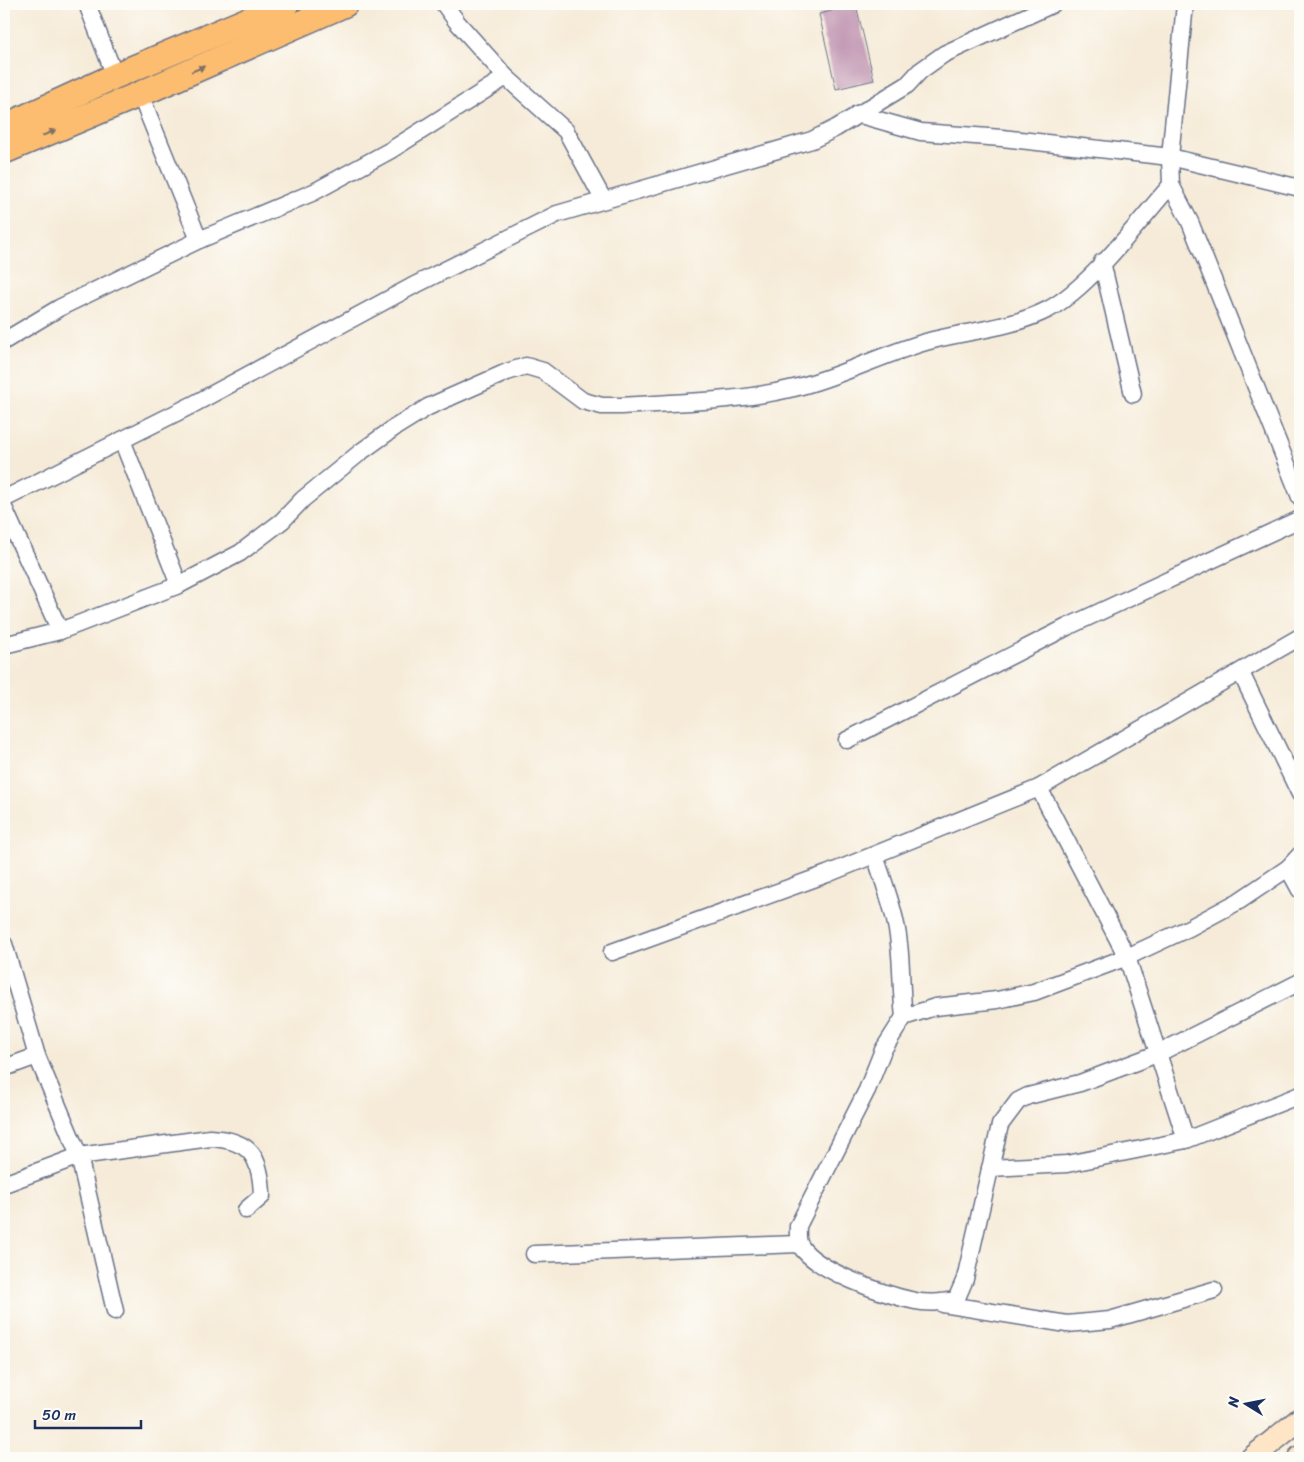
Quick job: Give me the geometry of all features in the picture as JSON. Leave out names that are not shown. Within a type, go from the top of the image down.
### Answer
[{"type":"main road","points":[[4,127],[115,76],[286,4]]},
{"type":"main road","points":[[4,151],[238,52],[345,4]]},
{"type":"main road","points":[[225,30],[238,52]]},
{"type":"street","points":[[87,4],[115,76]]},
{"type":"street","points":[[444,4],[457,22],[506,77],[566,131],[603,199]]},
{"type":"street","points":[[4,498],[244,378],[411,287],[557,214],[603,199],[726,166],[812,140],[836,128],[907,85],[920,71],[944,54],[1053,4]]},
{"type":"street","points":[[1185,4],[1170,157],[1171,185],[1190,222],[1300,497]]},
{"type":"street","points":[[4,342],[59,308],[199,240],[314,192],[391,150],[506,77]]},
{"type":"street","points":[[140,94],[199,240]]},
{"type":"street","points":[[857,114],[921,132],[1002,138],[1170,157],[1300,188]]},
{"type":"street","points":[[4,645],[60,631],[179,584],[240,553],[282,521],[303,499],[362,451],[394,428],[428,407],[507,372],[526,366],[543,371],[583,401],[602,406],[739,399],[795,388],[933,340],[1013,324],[1050,308],[1075,290],[1171,185]]},
{"type":"street","points":[[1102,262],[1133,394]]},
{"type":"street","points":[[122,440],[179,584]]},
{"type":"street","points":[[4,508],[60,631]]},
{"type":"street","points":[[847,740],[1067,626],[1300,519]]},
{"type":"street","points":[[612,952],[875,855],[1040,788],[1300,637]]},
{"type":"street","points":[[1241,673],[1300,794]]},
{"type":"street","points":[[1040,788],[1127,957],[1186,1140]]},
{"type":"street","points":[[875,855],[893,910],[899,944],[900,986],[904,1017],[884,1050],[867,1090],[798,1226],[799,1244],[819,1264],[853,1281],[915,1301],[939,1303],[1066,1324],[1110,1320],[1214,1290]]},
{"type":"street","points":[[904,1017],[935,1007],[997,1000],[1034,992],[1127,957],[1189,928],[1239,901],[1288,868],[1300,855]]},
{"type":"street","points":[[1288,868],[1300,890]]},
{"type":"street","points":[[4,944],[38,1056],[79,1156],[115,1311]]},
{"type":"street","points":[[939,1303],[956,1300],[965,1279],[1000,1125],[1018,1101],[1028,1096],[1080,1083],[1157,1054],[1300,982]]},
{"type":"street","points":[[4,1068],[38,1056]]},
{"type":"street","points":[[990,1168],[1067,1164],[1186,1140],[1300,1095]]},
{"type":"street","points":[[4,1184],[79,1156],[210,1138],[233,1140],[244,1146],[257,1158],[262,1174],[262,1196],[246,1210]]},
{"type":"street","points":[[534,1254],[799,1244]]},
{"type":"street","points":[[1252,1458],[1300,1419]]},
{"type":"building","points":[[856,5],[874,80],[836,89],[819,14]]}]
